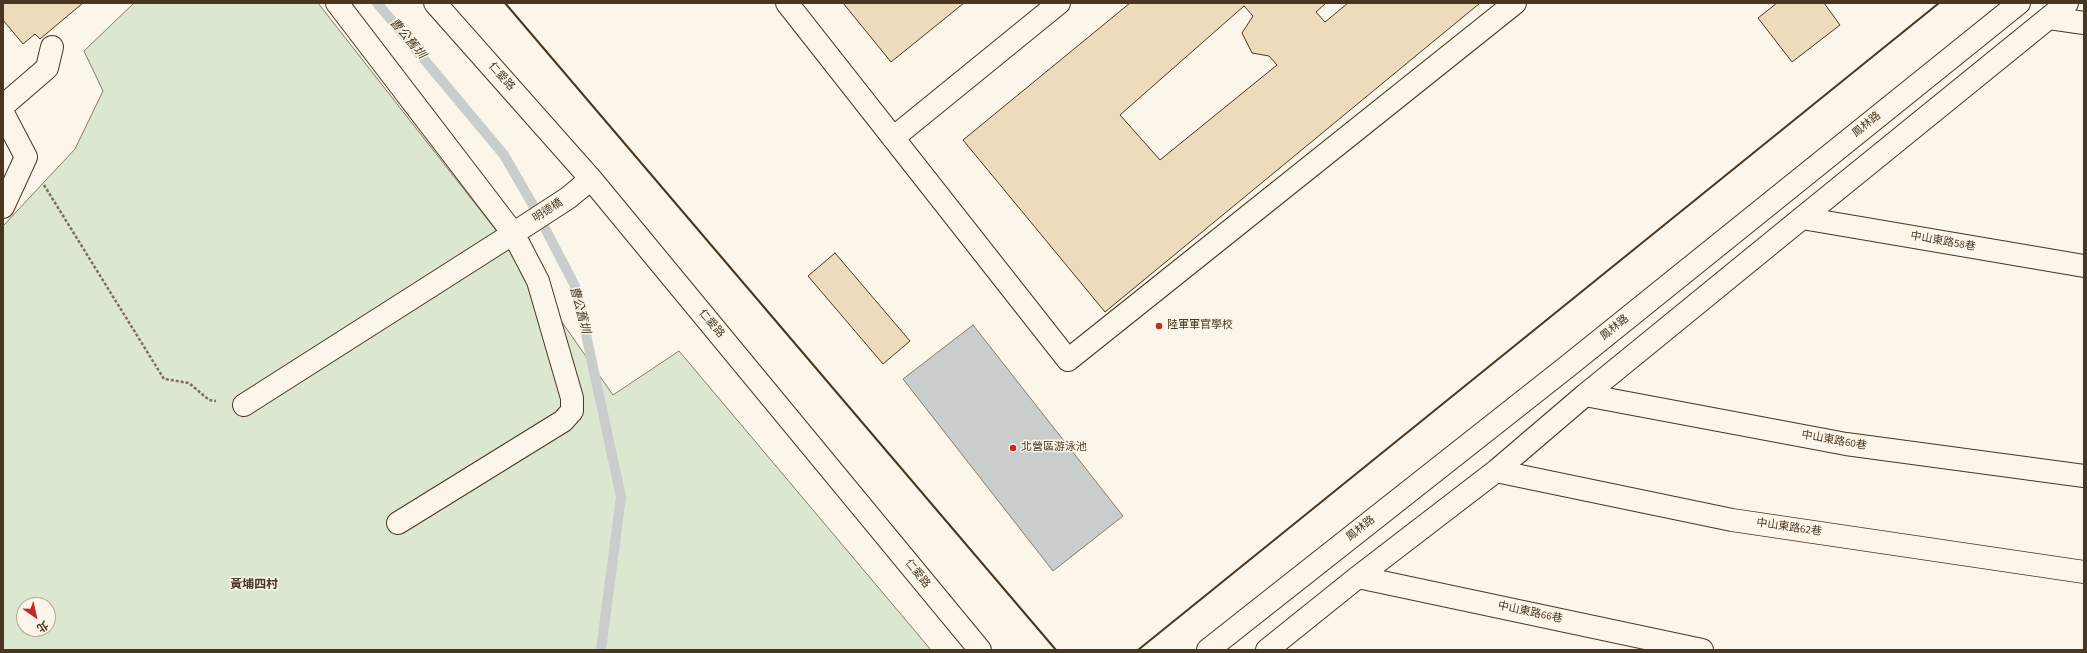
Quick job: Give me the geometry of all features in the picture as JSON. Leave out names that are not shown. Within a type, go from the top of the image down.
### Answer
[{"type":"street","points":[[337,3],[520,229],[538,281],[572,398],[572,411],[563,421],[398,523]]},
{"type":"street","name":"仁愛路","points":[[435,3],[591,179],[980,650]]},
{"type":"street","points":[[787,3],[1068,360],[1515,3]]},
{"type":"street","points":[[893,138],[1058,3]]},
{"type":"street","name":"鳳林路","points":[[1208,650],[1574,361],[2019,3]]},
{"type":"street","points":[[1267,650],[1358,577],[1496,471],[1585,395],[2067,3]]},
{"type":"street","points":[[2049,18],[2084,24]]},
{"type":"street","points":[[3,106],[47,68],[52,47]]},
{"type":"street","points":[[3,113],[26,157],[3,207]]},
{"type":"street","name":"明德橋","points":[[244,405],[568,198],[591,179]]},
{"type":"street","name":"中山東路58巷","points":[[1802,218],[2084,266]]},
{"type":"street","name":"中山東路60巷","points":[[1585,395],[1846,444],[2084,476]]},
{"type":"street","name":"中山東路62巷","points":[[1496,471],[1732,520],[2084,572]]},
{"type":"street","name":"中山東路66巷","points":[[1358,577],[1702,650]]},
{"type":"path","points":[[26,157],[164,378],[189,383],[210,400],[244,405]]},
{"type":"green space","points":[[134,3],[318,3],[513,252],[613,395],[679,351],[931,650],[3,650],[3,226],[75,149],[103,91],[84,51]]},
{"type":"shaded area","name":"北營區游泳池","points":[[973,325],[1123,516],[1053,571],[903,379]]},
{"type":"building","points":[[3,3],[83,3],[40,39],[35,34],[23,44],[3,20]]},
{"type":"building","points":[[843,3],[964,3],[891,62]]},
{"type":"building","points":[[1130,3],[1326,3],[1316,12],[1325,22],[1348,3],[1480,3],[1105,312],[963,140]],"holes":[[[1244,6],[1253,16],[1242,33],[1252,53],[1269,56],[1277,65],[1160,160],[1120,115]]]},
{"type":"building","points":[[1777,3],[1824,3],[1840,25],[1792,62],[1758,18]]},
{"type":"building","points":[[835,253],[910,341],[883,364],[808,276]]},
{"type":"waterway","name":"曹公舊圳","points":[[377,3],[504,155],[534,207],[576,288],[621,497],[601,650]]},
{"type":"wall","points":[[505,3],[1056,650]]},
{"type":"wall","points":[[1138,650],[1939,3]]},
{"type":"place","name":"陸軍軍官學校","points":[[1159,326]]},
{"type":"place","name":"北營區游泳池","points":[[1013,448]]},
{"type":"district","name":"黃埔四村","points":[[254,585]]}]
